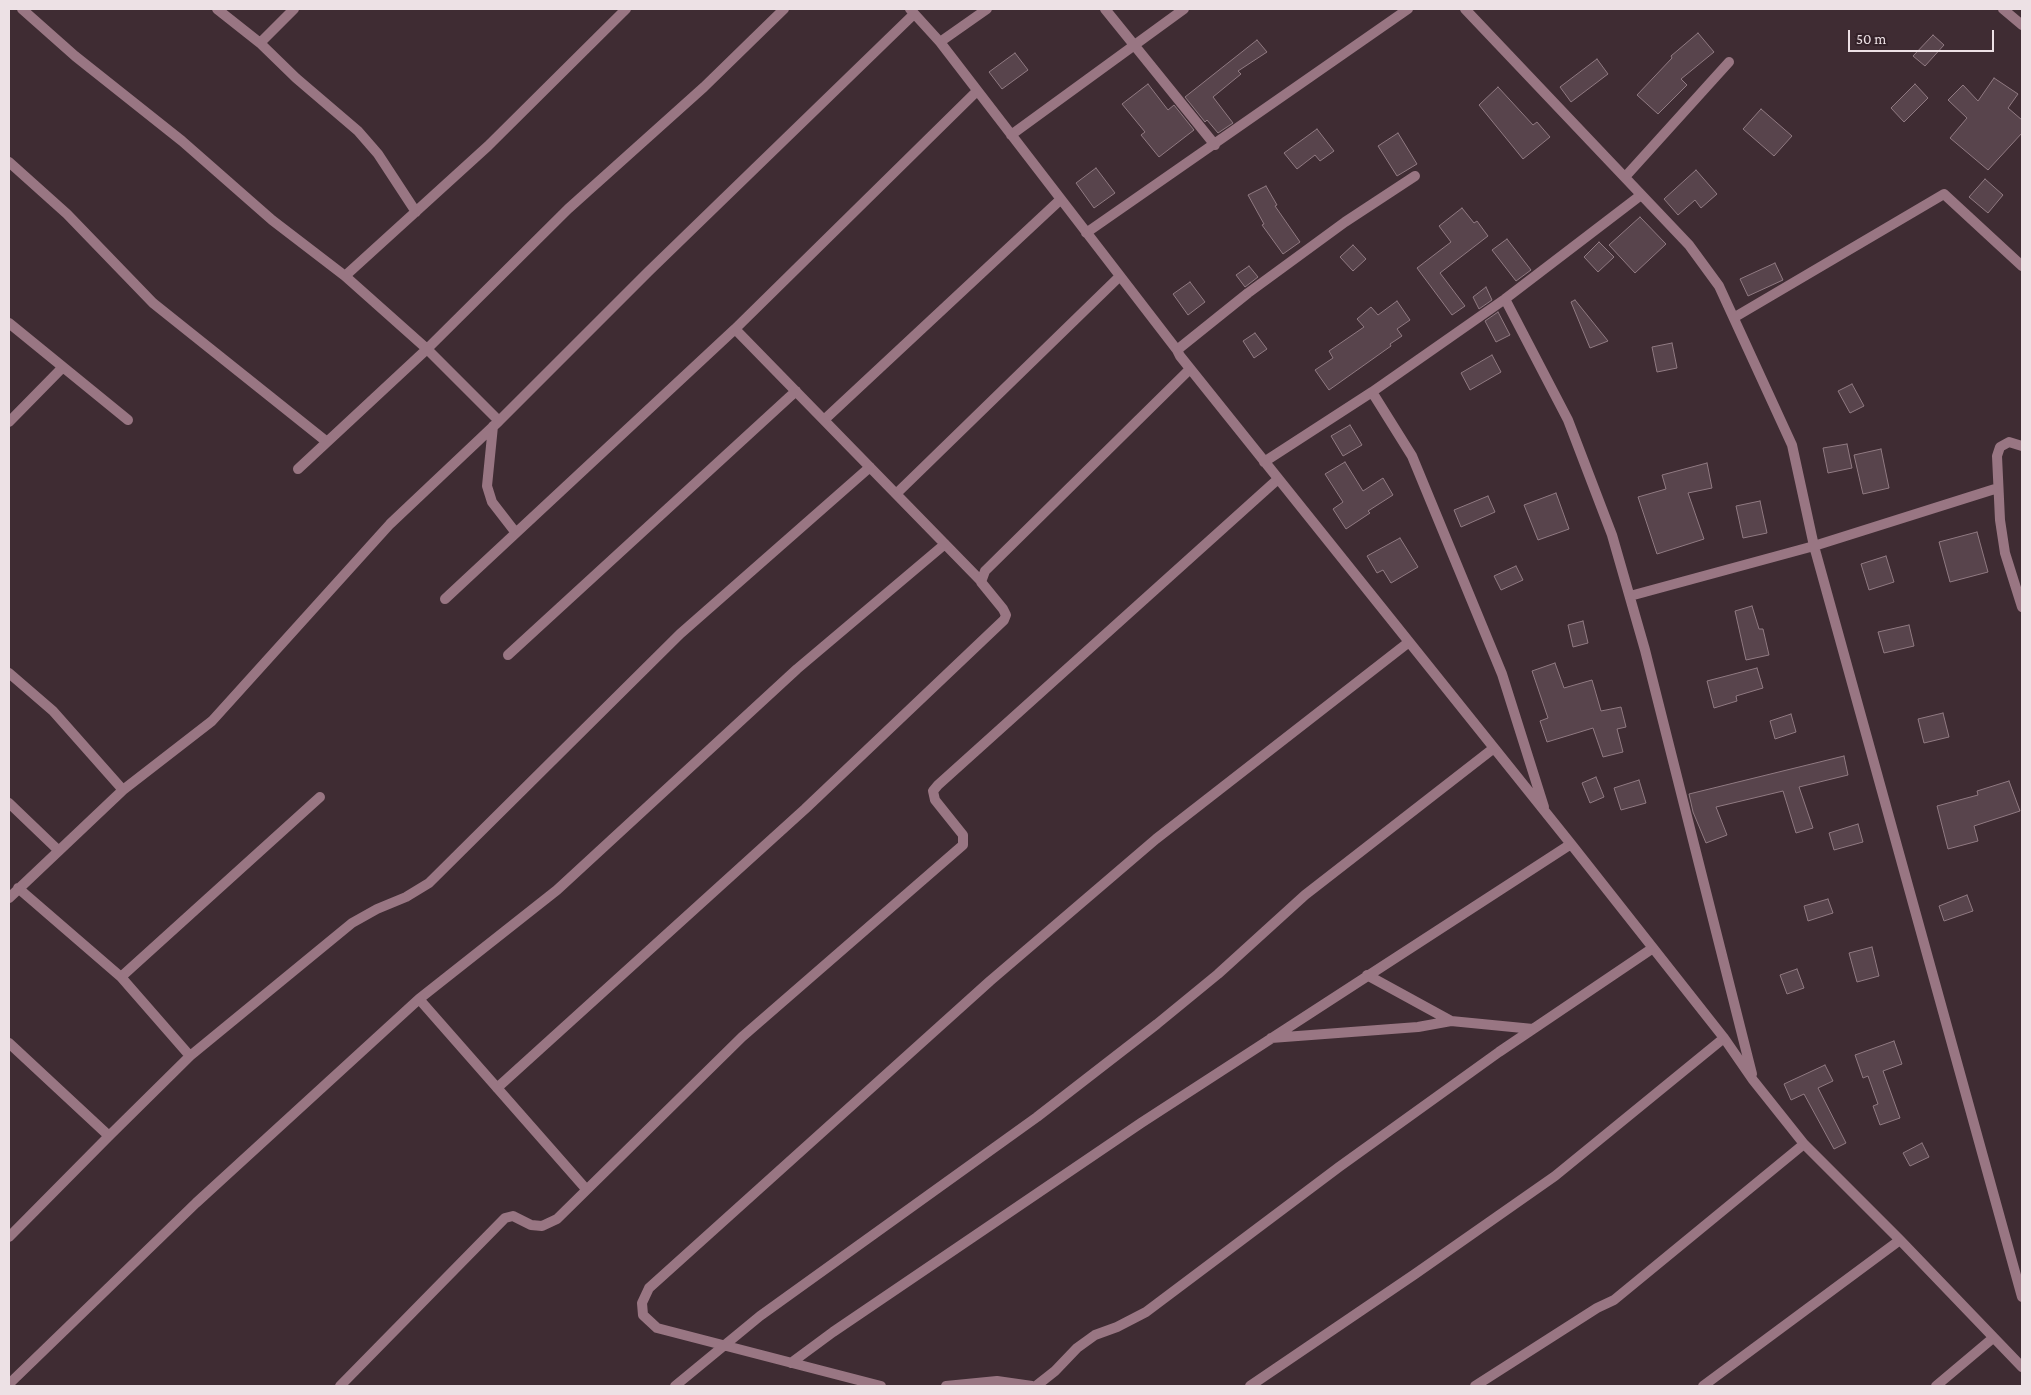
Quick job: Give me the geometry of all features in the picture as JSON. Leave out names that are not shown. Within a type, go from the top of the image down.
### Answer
[{"type":"street","points":[[22,9],[75,56],[182,141],[272,220],[345,276],[427,349],[496,423]]},
{"type":"street","points":[[217,9],[260,42],[296,78],[358,131],[378,154],[416,212]]},
{"type":"street","points":[[260,42],[294,9]]},
{"type":"street","points":[[345,276],[488,146],[626,9]]},
{"type":"street","points":[[298,469],[427,349],[568,209],[704,87],[784,9]]},
{"type":"street","points":[[940,42],[987,9]]},
{"type":"street","points":[[1105,9],[1215,145]]},
{"type":"street","points":[[1012,136],[1184,9]]},
{"type":"street","points":[[1086,234],[1408,9]]},
{"type":"street","points":[[1465,9],[1690,245],[1719,286],[1792,445],[1814,546],[2022,1298]]},
{"type":"street","points":[[2003,9],[2022,25]]},
{"type":"street","points":[[9,898],[123,790],[212,721],[390,524],[496,423],[912,12],[940,42],[1190,369],[1546,812],[1724,1038],[1753,1080],[1804,1144],[1900,1240],[2022,1368]]},
{"type":"street","points":[[1625,177],[1729,62]]},
{"type":"street","points":[[445,600],[735,329],[977,91]]},
{"type":"street","points":[[9,162],[67,214],[153,303],[327,442]]},
{"type":"street","points":[[1177,350],[1248,293],[1345,222],[1415,176]]},
{"type":"street","points":[[1735,318],[1944,194],[2022,266]]},
{"type":"street","points":[[1264,462],[1372,392],[1505,298],[1641,195]]},
{"type":"street","points":[[824,420],[1060,200]]},
{"type":"street","points":[[896,494],[1119,277]]},
{"type":"street","points":[[1505,298],[1568,420],[1612,534],[1645,650],[1753,1080]]},
{"type":"street","points":[[9,324],[128,420]]},
{"type":"street","points":[[497,1088],[805,809],[1004,620],[1006,615],[980,580],[735,329]]},
{"type":"street","points":[[9,422],[63,367]]},
{"type":"street","points":[[980,580],[986,571],[1190,369]]},
{"type":"street","points":[[508,654],[796,391]]},
{"type":"street","points":[[1372,392],[1412,456],[1420,474],[1502,674],[1546,812]]},
{"type":"street","points":[[496,423],[487,486],[492,502],[516,533]]},
{"type":"street","points":[[2022,446],[2009,442],[2000,447],[1997,456],[2000,520],[2005,553],[2022,607]]},
{"type":"street","points":[[9,1237],[190,1056],[352,923],[377,909],[406,897],[429,883],[680,634],[870,467]]},
{"type":"street","points":[[340,1386],[505,1218],[513,1216],[531,1225],[542,1226],[549,1224],[557,1218],[742,1038],[963,844],[963,835],[935,800],[933,791],[938,785],[1278,479]]},
{"type":"street","points":[[1630,596],[1814,546],[1998,488]]},
{"type":"street","points":[[9,1384],[196,1203],[419,999],[556,890],[798,669],[945,544]]},
{"type":"street","points":[[881,1386],[657,1328],[643,1315],[642,1303],[649,1288],[990,981],[1156,839],[1409,642]]},
{"type":"street","points":[[9,673],[59,718],[123,790]]},
{"type":"street","points":[[675,1386],[760,1316],[1067,1094],[1218,974],[1305,895],[1494,748]]},
{"type":"street","points":[[120,976],[320,797]]},
{"type":"street","points":[[9,803],[58,850]]},
{"type":"street","points":[[791,1363],[832,1332],[942,1256],[1270,1038],[1571,844]]},
{"type":"street","points":[[18,888],[120,976],[190,1056]]},
{"type":"street","points":[[1036,1386],[1083,1344],[1096,1335],[1117,1327],[1146,1312],[1340,1167],[1533,1029],[1652,948]]},
{"type":"street","points":[[1368,975],[1451,1021]]},
{"type":"street","points":[[419,999],[586,1189]]},
{"type":"street","points":[[1270,1038],[1418,1027],[1451,1021],[1533,1029]]},
{"type":"street","points":[[1250,1386],[1555,1176],[1724,1038]]},
{"type":"street","points":[[9,1043],[109,1136]]},
{"type":"street","points":[[1475,1386],[1597,1308],[1614,1300],[1804,1144]]},
{"type":"street","points":[[1703,1386],[1900,1240]]},
{"type":"street","points":[[1936,1386],[1993,1338]]},
{"type":"street","points":[[946,1386],[997,1381],[1032,1386]]},
{"type":"building","points":[[1698,33],[1714,52],[1681,79],[1687,85],[1658,114],[1637,95],[1672,58],[1671,56]]},
{"type":"building","points":[[1933,35],[1944,45],[1925,66],[1913,56]]},
{"type":"building","points":[[1257,40],[1267,52],[1238,71],[1241,74],[1213,97],[1233,123],[1218,133],[1207,120],[1205,122],[1185,97]]},
{"type":"building","points":[[1015,53],[1028,70],[1002,89],[989,72]]},
{"type":"building","points":[[1597,59],[1608,74],[1571,102],[1560,87]]},
{"type":"building","points":[[1994,78],[2018,94],[2008,108],[2022,120],[2022,133],[1988,170],[1950,138],[1967,118],[1948,100],[1963,85],[1978,101]]},
{"type":"building","points":[[1148,84],[1168,110],[1174,105],[1194,130],[1159,157],[1141,135],[1145,132],[1122,104]]},
{"type":"building","points":[[1915,84],[1928,98],[1904,122],[1891,108]]},
{"type":"building","points":[[1498,87],[1533,125],[1537,122],[1550,137],[1523,159],[1479,105]]},
{"type":"building","points":[[1761,109],[1792,136],[1774,156],[1743,129]]},
{"type":"building","points":[[1317,129],[1334,151],[1320,161],[1315,155],[1297,169],[1284,153]]},
{"type":"building","points":[[1398,133],[1417,164],[1397,176],[1378,146]]},
{"type":"building","points":[[1096,168],[1115,193],[1094,208],[1076,183]]},
{"type":"building","points":[[1696,170],[1717,194],[1701,208],[1695,200],[1678,215],[1664,199]]},
{"type":"building","points":[[1985,179],[2003,195],[1988,213],[1969,197]]},
{"type":"building","points":[[1266,186],[1277,205],[1275,206],[1300,242],[1283,254],[1262,225],[1264,224],[1248,195]]},
{"type":"building","points":[[1462,208],[1474,223],[1477,221],[1488,236],[1440,273],[1465,306],[1452,315],[1417,268],[1451,242],[1439,226]]},
{"type":"building","points":[[1640,217],[1666,244],[1635,273],[1609,245]]},
{"type":"building","points":[[1507,239],[1531,270],[1516,281],[1492,250]]},
{"type":"building","points":[[1599,242],[1614,257],[1598,272],[1584,257]]},
{"type":"building","points":[[1353,245],[1366,259],[1353,271],[1340,257]]},
{"type":"building","points":[[1775,263],[1783,280],[1748,296],[1740,279]]},
{"type":"building","points":[[1249,266],[1258,277],[1245,287],[1236,275]]},
{"type":"building","points":[[1190,282],[1205,302],[1188,315],[1173,294]]},
{"type":"building","points":[[1486,287],[1492,300],[1479,309],[1473,297]]},
{"type":"building","points":[[1575,300],[1608,341],[1590,348],[1571,302]]},
{"type":"building","points":[[1397,301],[1410,320],[1397,329],[1402,336],[1329,390],[1315,370],[1333,358],[1329,351],[1364,327],[1357,319],[1371,307],[1378,315]]},
{"type":"building","points":[[1498,312],[1510,335],[1496,342],[1485,321]]},
{"type":"building","points":[[1255,333],[1267,349],[1254,358],[1243,341]]},
{"type":"building","points":[[1672,343],[1677,368],[1657,372],[1652,347]]},
{"type":"building","points":[[1492,355],[1501,372],[1470,390],[1461,373]]},
{"type":"building","points":[[1852,384],[1864,406],[1850,413],[1838,391]]},
{"type":"building","points":[[1350,425],[1362,445],[1343,456],[1331,436]]},
{"type":"building","points":[[1847,444],[1852,468],[1828,473],[1823,448]]},
{"type":"building","points":[[1881,449],[1889,488],[1863,494],[1854,455]]},
{"type":"building","points":[[1345,462],[1363,491],[1383,478],[1393,495],[1368,511],[1370,513],[1346,529],[1333,509],[1343,502],[1325,474]]},
{"type":"building","points":[[1707,463],[1712,488],[1688,493],[1704,539],[1657,554],[1638,497],[1666,489],[1662,475]]},
{"type":"building","points":[[1556,493],[1569,529],[1538,540],[1524,505]]},
{"type":"building","points":[[1488,496],[1495,512],[1461,527],[1454,510]]},
{"type":"building","points":[[1760,501],[1767,533],[1743,538],[1736,506]]},
{"type":"building","points":[[1977,532],[1988,572],[1950,582],[1939,542]]},
{"type":"building","points":[[1400,538],[1418,567],[1391,583],[1383,570],[1377,573],[1367,556]]},
{"type":"building","points":[[1886,556],[1894,582],[1869,590],[1861,564]]},
{"type":"building","points":[[1516,566],[1523,580],[1501,590],[1494,576]]},
{"type":"building","points":[[1752,606],[1759,629],[1763,629],[1769,655],[1746,660],[1735,611]]},
{"type":"building","points":[[1583,621],[1588,643],[1573,647],[1568,625]]},
{"type":"building","points":[[1909,625],[1914,646],[1884,653],[1878,632]]},
{"type":"building","points":[[1555,663],[1564,688],[1592,680],[1601,711],[1621,707],[1626,727],[1617,729],[1623,752],[1603,757],[1593,728],[1547,742],[1540,721],[1548,718],[1532,671]]},
{"type":"building","points":[[1757,668],[1763,688],[1736,696],[1737,701],[1714,708],[1707,681]]},
{"type":"building","points":[[1943,713],[1949,737],[1924,743],[1918,719]]},
{"type":"building","points":[[1791,714],[1796,732],[1775,739],[1770,721]]},
{"type":"building","points":[[1844,756],[1848,775],[1799,787],[1813,828],[1796,833],[1783,791],[1716,807],[1727,835],[1706,843],[1693,812],[1689,794]]},
{"type":"building","points":[[1596,777],[1604,797],[1590,803],[1582,783]]},
{"type":"building","points":[[1639,780],[1646,803],[1621,810],[1614,788]]},
{"type":"building","points":[[2009,781],[2020,811],[1974,826],[1978,841],[1948,849],[1937,806],[1978,795],[1977,791]]},
{"type":"building","points":[[1858,824],[1863,842],[1834,850],[1829,833]]},
{"type":"building","points":[[1967,895],[1973,911],[1944,921],[1939,906]]},
{"type":"building","points":[[1828,899],[1833,913],[1808,921],[1804,906]]},
{"type":"building","points":[[1872,947],[1879,976],[1857,982],[1849,953]]},
{"type":"building","points":[[1797,969],[1804,988],[1787,994],[1780,975]]},
{"type":"building","points":[[1894,1041],[1902,1064],[1883,1071],[1900,1118],[1880,1125],[1873,1106],[1878,1104],[1868,1076],[1863,1078],[1855,1055]]},
{"type":"building","points":[[1825,1065],[1833,1081],[1818,1088],[1846,1143],[1834,1149],[1804,1094],[1791,1100],[1784,1084]]},
{"type":"building","points":[[1922,1143],[1929,1157],[1910,1166],[1903,1153]]}]
